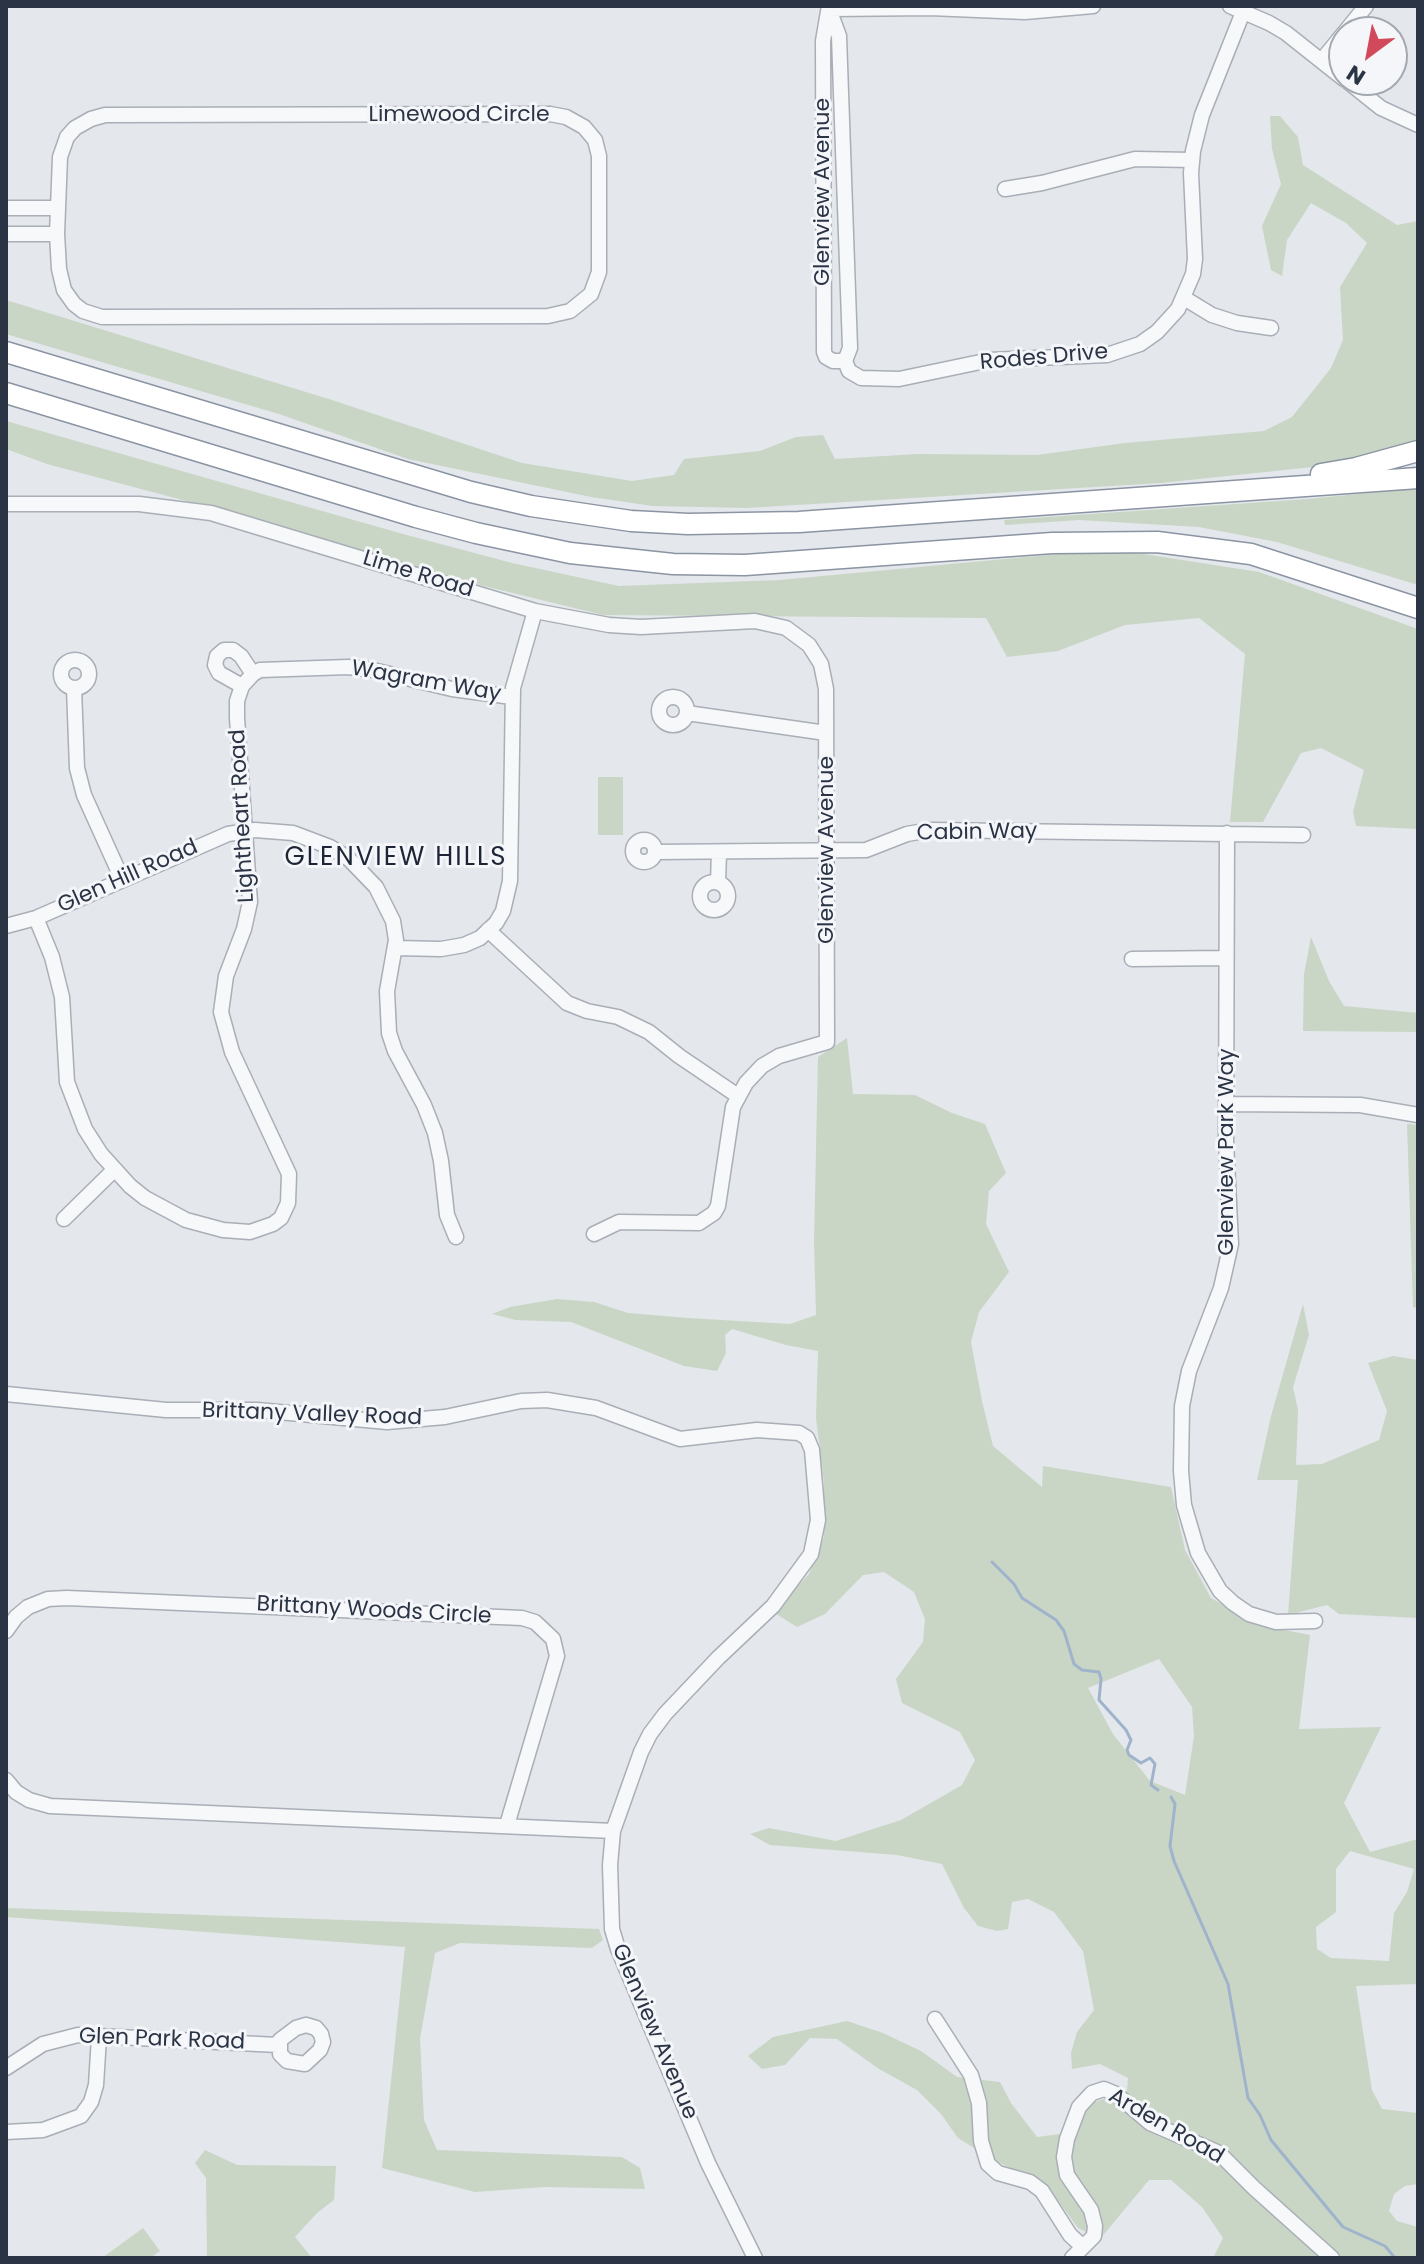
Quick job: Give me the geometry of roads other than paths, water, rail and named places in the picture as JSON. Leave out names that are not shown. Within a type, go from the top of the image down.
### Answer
[{"type":"highway","points":[[6,352],[471,492],[544,508],[631,521],[746,525],[1418,478]]},
{"type":"highway","points":[[6,393],[446,525],[538,547],[673,564],[745,565],[1096,541],[1157,542],[1251,554],[1418,608]]},
{"type":"highway","points":[[1199,493],[1356,468],[1418,451]]},
{"type":"highway","points":[[1251,554],[1267,552],[1418,594]]},
{"type":"street","points":[[845,361],[850,348],[839,36],[829,7],[1053,10],[1093,6]]},
{"type":"street","name":"Glenview Avenue","points":[[829,7],[823,41],[824,352],[833,361],[845,361]]},
{"type":"street","points":[[1271,328],[1237,323],[1203,310],[1184,298],[1195,259],[1192,160],[1202,115],[1237,9],[1269,23],[1328,65]]},
{"type":"street","points":[[1322,60],[1328,53]]},
{"type":"street","points":[[1366,96],[1381,108],[1418,125]]},
{"type":"street","name":"Limewood Circle","points":[[105,115],[559,115],[584,127],[595,140],[599,156],[597,282],[582,304],[555,315],[102,317],[83,311],[64,290],[57,234],[60,157],[64,143],[75,128],[105,115]]},
{"type":"street","points":[[1005,189],[1042,183],[1126,160],[1192,160]]},
{"type":"street","points":[[6,208],[57,208]]},
{"type":"street","points":[[6,234],[57,234]]},
{"type":"street","name":"Rodes Drive","points":[[845,361],[849,371],[854,374],[877,380],[1015,358],[1107,355],[1148,339],[1167,323],[1184,298]]},
{"type":"street","name":"Lime Road","points":[[6,504],[139,504],[211,513],[535,611],[609,625],[641,627],[755,621],[773,623],[799,636],[819,659]]},
{"type":"street","points":[[456,1237],[447,1215],[435,1133],[389,1033],[387,991],[395,948],[456,947],[472,942],[488,930],[503,911],[510,881],[512,697],[535,611]]},
{"type":"street","name":"Glenview Avenue","points":[[738,1096],[746,1083],[769,1061],[827,1042],[826,689],[819,659]]},
{"type":"street","name":"Wagram Way","points":[[247,680],[276,668],[348,667],[452,689],[512,697]]},
{"type":"street","name":"Lightheart Road","points":[[114,1170],[152,1203],[171,1213],[207,1226],[250,1232],[279,1220],[291,1192],[289,1174],[232,1052],[221,1012],[226,976],[244,929],[250,902],[237,718],[237,697],[247,680]]},
{"type":"street","points":[[74,688],[77,768],[92,815],[122,879]]},
{"type":"street","points":[[687,713],[826,733]]},
{"type":"street","name":"Cabin Way","points":[[655,852],[866,850],[907,834],[930,830],[1303,835]]},
{"type":"street","name":"Glen Hill Road","points":[[6,937],[36,918],[217,837],[246,831],[293,833],[321,843],[349,859],[366,875],[386,903],[393,921],[395,948]]},
{"type":"street","name":"Glenview Park Way","points":[[1227,833],[1226,1141],[1231,1244],[1221,1288],[1194,1356],[1182,1406],[1184,1505],[1198,1553],[1226,1597],[1249,1614],[1276,1622],[1315,1621]]},
{"type":"street","points":[[718,883],[719,852]]},
{"type":"street","points":[[36,918],[52,957],[62,997],[64,1063],[74,1104],[85,1129],[114,1170],[64,1219]]},
{"type":"street","name":"Glen Hill Road","points":[[6,926],[36,918]]},
{"type":"street","points":[[488,930],[567,1003],[578,1009],[618,1017],[649,1032],[738,1096],[733,1107],[718,1206],[709,1217],[699,1223],[619,1222],[594,1234]]},
{"type":"street","points":[[1132,959],[1226,958]]},
{"type":"street","points":[[1227,1104],[1360,1105],[1418,1115]]},
{"type":"street","name":"Brittany Valley Road","points":[[6,1394],[166,1410],[257,1410],[387,1422],[445,1417],[510,1402],[547,1400],[596,1408],[654,1432],[680,1439],[757,1430],[802,1435]]},
{"type":"street","name":"Glenview Avenue","points":[[755,2258],[708,2163],[614,1938],[609,1879],[613,1831],[650,1734],[718,1658],[773,1606],[811,1554],[818,1520],[812,1450],[807,1438],[802,1435]]},
{"type":"street","name":"Brittany Woods Circle","points":[[6,1631],[28,1607],[48,1599],[67,1598],[522,1618],[535,1622],[553,1639],[557,1656],[507,1825]]},
{"type":"street","points":[[6,1780],[22,1796],[50,1806],[613,1831]]},
{"type":"street","points":[[935,2019],[971,2075],[979,2103],[981,2141],[988,2164],[998,2173],[1030,2182],[1042,2191],[1070,2235],[1083,2247],[1072,2258]]},
{"type":"street","name":"Glen Park Road","points":[[6,2068],[43,2044],[78,2035],[278,2045]]},
{"type":"street","points":[[6,2132],[43,2130],[81,2116],[91,2102],[96,2085],[99,2037]]},
{"type":"street","name":"Arden Road","points":[[1083,2247],[1094,2236],[1093,2215],[1070,2181],[1064,2157],[1079,2107],[1092,2093],[1104,2089],[1116,2094],[1150,2123],[1219,2153],[1332,2258]]},
{"type":"waterway","points":[[992,1562],[1014,1584],[1022,1598],[1056,1620],[1064,1631],[1074,1664],[1082,1670],[1099,1672],[1099,1700],[1126,1730],[1131,1740],[1127,1750],[1129,1755],[1141,1763],[1150,1758],[1155,1764],[1151,1785],[1158,1790]]},
{"type":"waterway","points":[[1171,1797],[1175,1804],[1170,1846],[1228,1984],[1248,2098],[1271,2140],[1343,2227],[1385,2246],[1395,2258]]},
{"type":"district","name":"GLENVIEW HILLS","points":[[396,858]]}]
